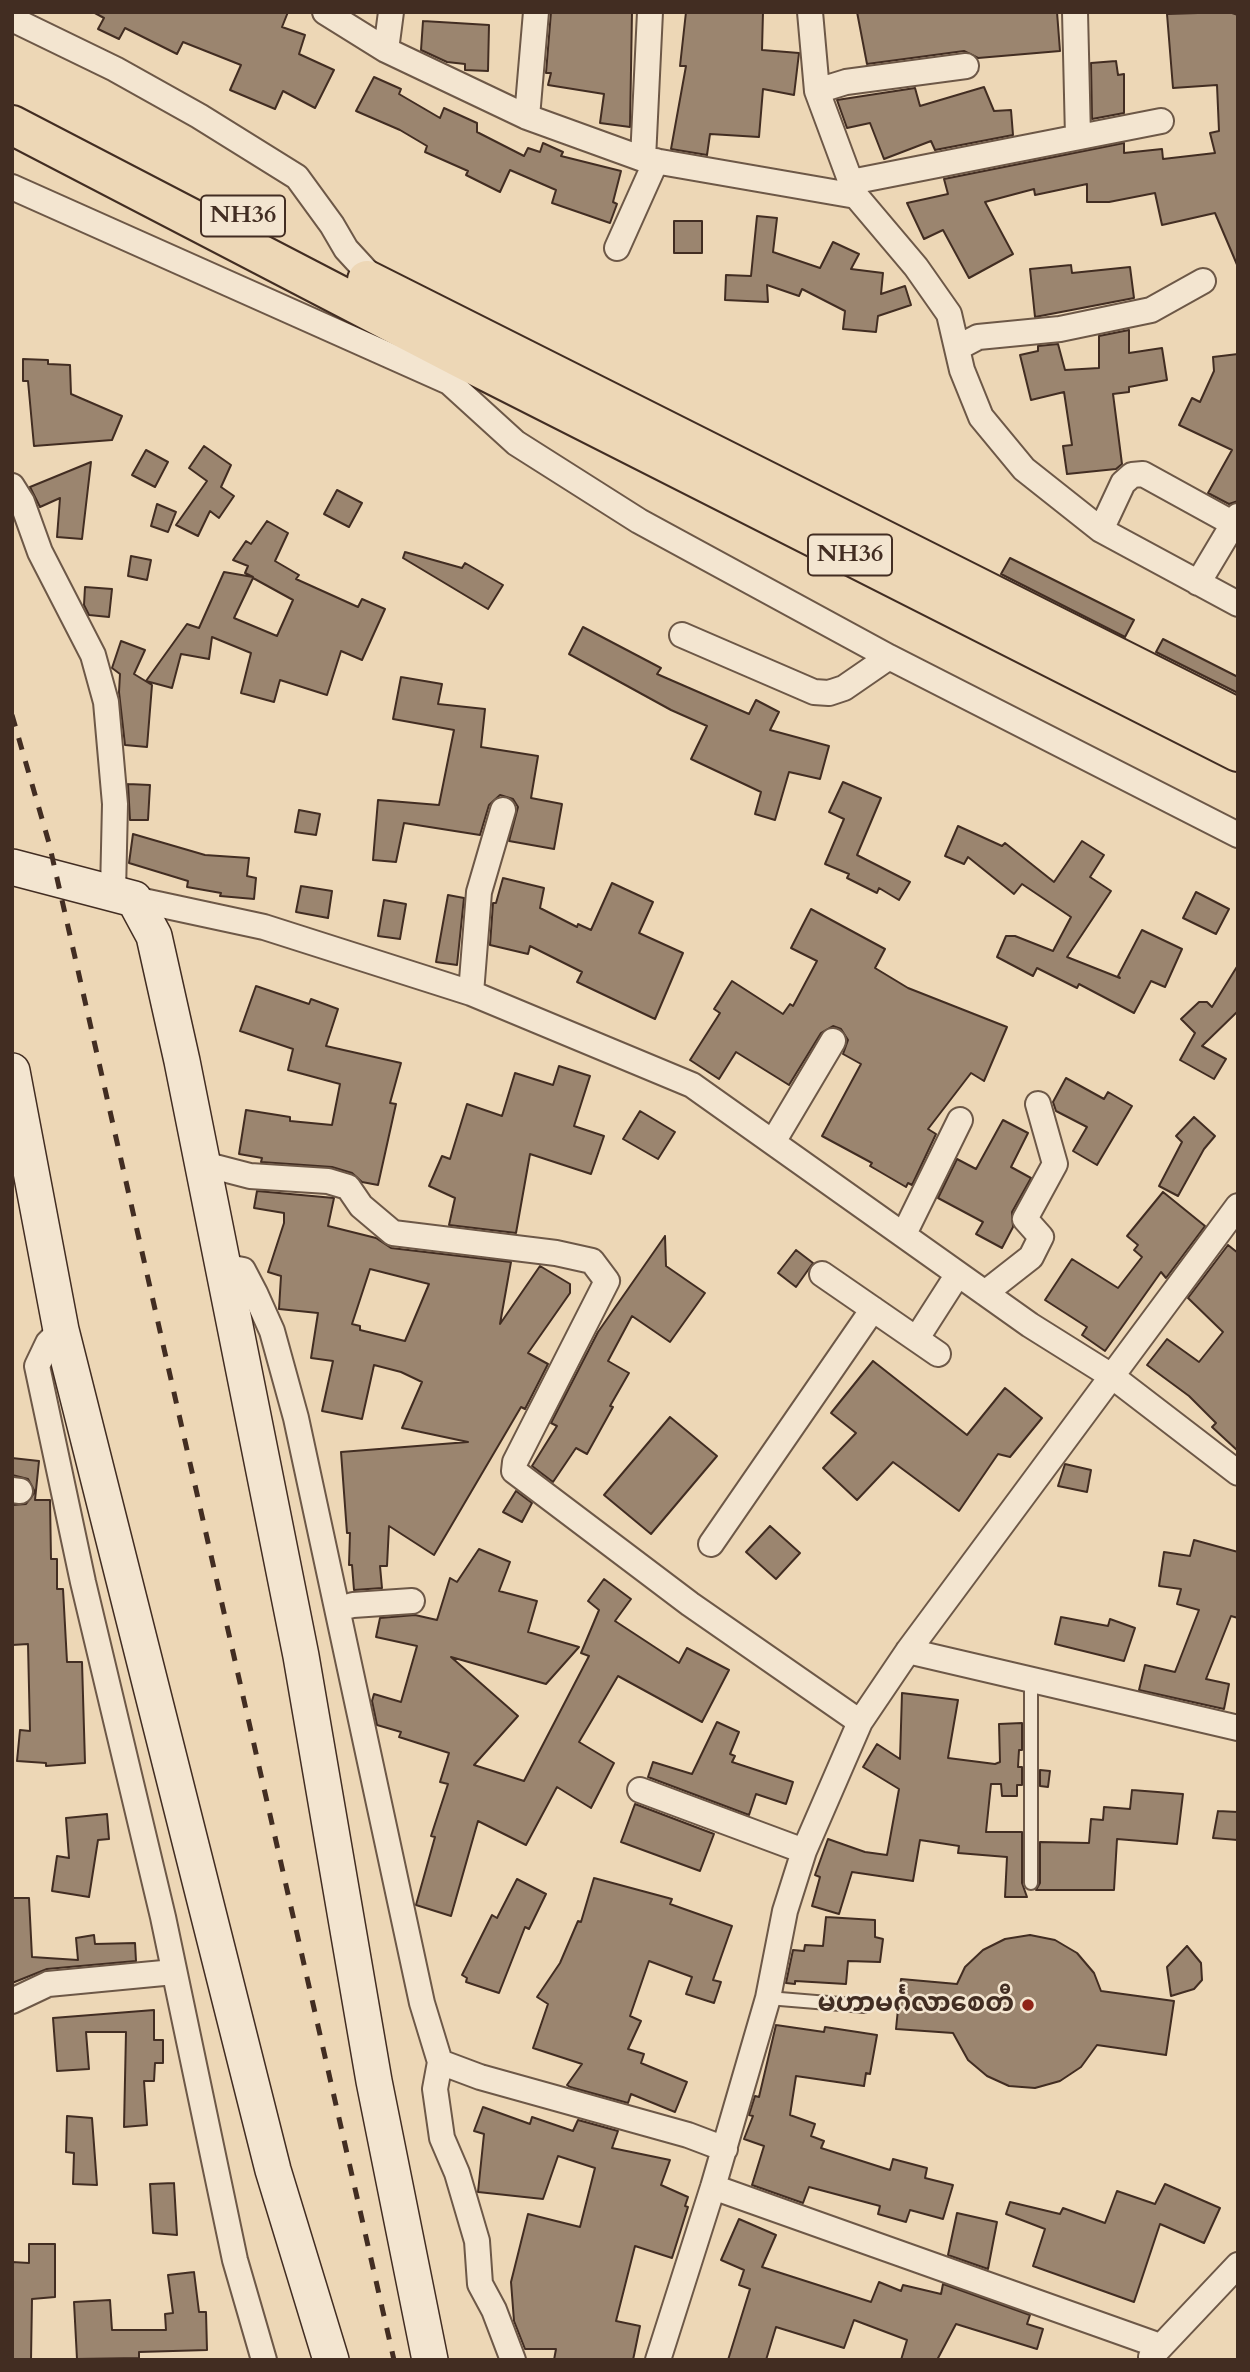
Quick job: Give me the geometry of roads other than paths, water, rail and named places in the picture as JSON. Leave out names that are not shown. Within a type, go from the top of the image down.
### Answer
[{"type":"highway","name":"NH36","points":[[12,99],[380,286],[462,358],[1238,718]]},
{"type":"highway","name":"NH36","points":[[12,125],[462,358],[1238,752]]},
{"type":"main road","points":[[12,867],[123,896],[153,936],[182,1061],[200,1163],[301,1656],[374,2081],[430,2360]]},
{"type":"main road","points":[[12,1072],[61,1330],[273,2170],[331,2360]]},
{"type":"street","points":[[325,12],[386,50],[527,117],[649,160],[853,189],[1078,137],[1161,121]]},
{"type":"street","points":[[386,50],[391,12]]},
{"type":"street","points":[[527,117],[536,12]]},
{"type":"street","points":[[617,248],[649,160],[650,12]]},
{"type":"street","points":[[810,12],[817,91],[853,189],[916,267],[949,314],[962,370],[981,417],[1024,469],[1101,530],[1238,604]]},
{"type":"street","points":[[1074,12],[1078,137]]},
{"type":"street","points":[[12,19],[115,69],[199,116],[297,177],[346,249],[380,286]]},
{"type":"street","points":[[817,91],[845,82],[966,66]]},
{"type":"street","points":[[12,187],[462,358],[516,443],[639,521],[889,657],[1238,835]]},
{"type":"street","points":[[957,348],[978,337],[1060,330],[1151,310],[1203,281]]},
{"type":"street","points":[[1101,530],[1123,483],[1132,475],[1143,474],[1235,519],[1198,583]]},
{"type":"street","points":[[12,486],[22,502],[40,552],[93,654],[106,702],[123,896],[264,928],[471,993],[692,1085],[1030,1325],[1113,1377],[1238,1473]]},
{"type":"street","points":[[682,635],[814,692],[829,693],[844,688],[871,672],[889,657]]},
{"type":"street","points":[[471,993],[479,892],[503,810]]},
{"type":"street","points":[[773,1142],[833,1041]]},
{"type":"street","points":[[985,1293],[1031,1257],[1041,1237],[1025,1219],[1055,1164],[1038,1104]]},
{"type":"street","points":[[904,1234],[960,1120]]},
{"type":"street","points":[[200,1163],[250,1176],[328,1181],[348,1187],[361,1206],[393,1233],[556,1253],[592,1261],[607,1281],[515,1462],[514,1471],[746,1645],[860,1722]]},
{"type":"street","points":[[658,2360],[725,2149],[768,1998],[785,1911],[804,1851],[860,1722],[908,1651],[1238,1206]]},
{"type":"street","points":[[222,1266],[243,1270],[272,1331],[296,1418],[422,2003],[440,2062],[435,2090],[443,2138],[457,2173],[477,2241],[480,2284],[494,2310],[513,2360]]},
{"type":"street","points":[[822,1274],[938,1354]]},
{"type":"street","points":[[917,1338],[958,1274]]},
{"type":"street","points":[[711,1544],[873,1309]]},
{"type":"street","points":[[61,1330],[48,1343],[37,1366],[83,1582],[174,1972],[235,2260],[264,2360]]},
{"type":"street","points":[[83,1582],[122,1573]]},
{"type":"street","points":[[338,1609],[353,1605],[412,1601]]},
{"type":"street","points":[[908,1651],[1238,1728]]},
{"type":"street","points":[[640,1790],[804,1851]]},
{"type":"street","points":[[12,2001],[48,1984],[174,1972]]},
{"type":"street","points":[[440,2062],[480,2077],[688,2135],[725,2149]]},
{"type":"street","points":[[713,2187],[1154,2353],[1235,2273]]},
{"type":"lane","points":[[1031,1680],[1031,1884]]},
{"type":"lane","points":[[768,1998],[864,2006]]},
{"type":"railway","points":[[12,715],[49,843],[394,2360]]},
{"type":"place","name":"မဟာမင်္ဂလာစေတီ","points":[[1028,2005]]}]
